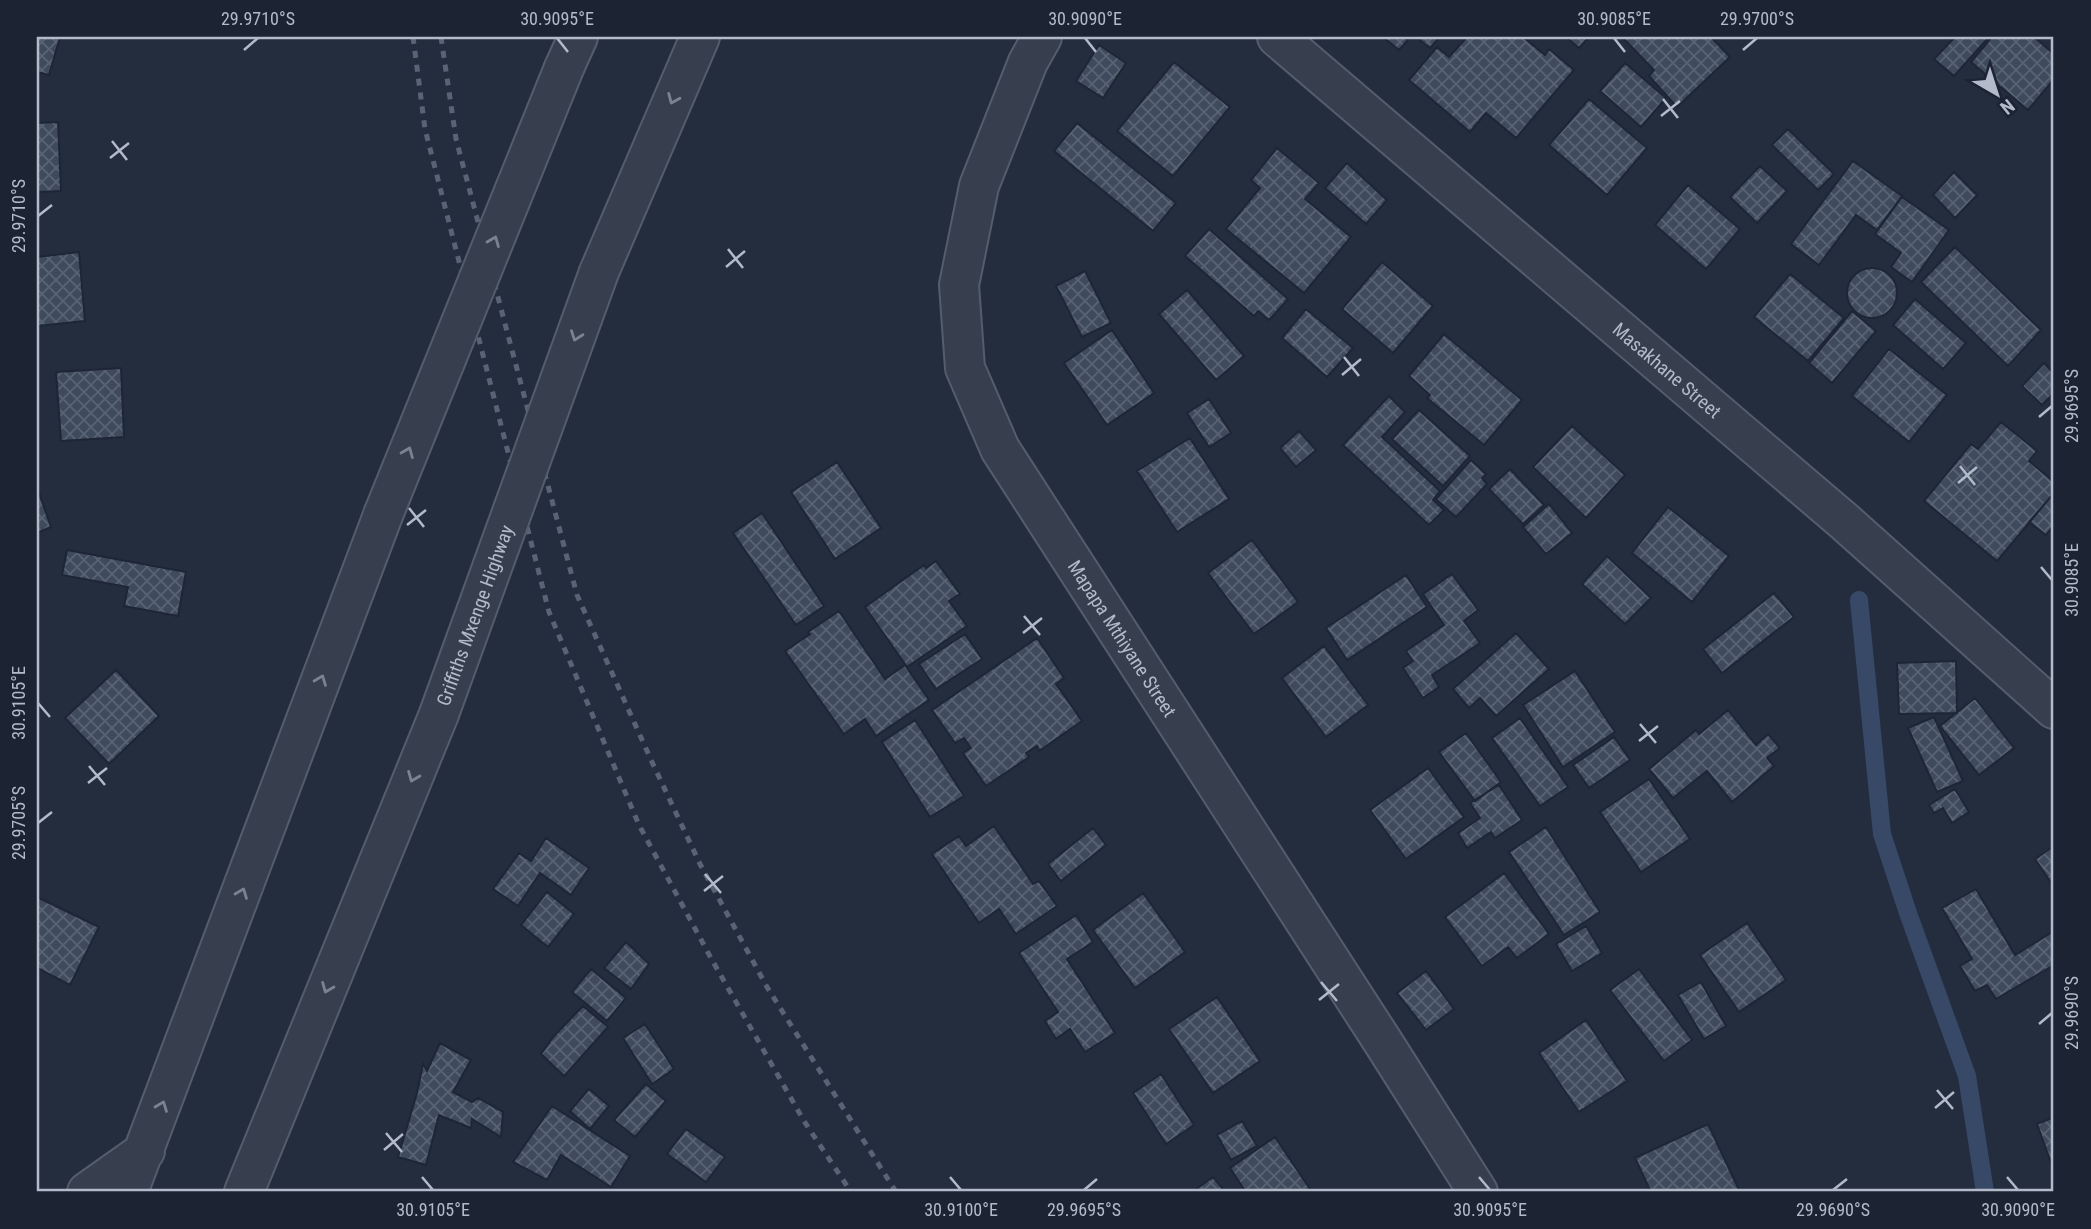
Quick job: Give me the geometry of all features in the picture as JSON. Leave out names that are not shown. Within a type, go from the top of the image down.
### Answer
[{"type":"street","name":"Griffiths Mxenge Highway","points":[[244,1192],[439,714],[599,272],[700,37]]},
{"type":"street","name":"Mapapa Mthiyane Street","points":[[1042,37],[1028,62],[979,187],[959,285],[965,368],[1000,449],[1478,1192]]},
{"type":"street","name":"Masakhane Street","points":[[1277,37],[1845,522],[2054,709]]},
{"type":"street","points":[[128,1192],[383,515],[571,52]]},
{"type":"street","points":[[87,1192],[145,1151]]},
{"type":"building","points":[[37,37],[60,37],[49,75],[37,72]]},
{"type":"building","points":[[1383,37],[1404,37],[1408,40],[1399,50]]},
{"type":"building","points":[[1416,37],[1440,37],[1430,48]]},
{"type":"building","points":[[1467,37],[1523,37],[1545,55],[1549,49],[1574,70],[1516,138],[1486,113],[1470,132],[1409,80],[1437,47],[1449,57]]},
{"type":"building","points":[[1566,37],[1589,37],[1579,48]]},
{"type":"building","points":[[1622,37],[1711,37],[1730,57],[1677,107],[1649,76],[1654,70]]},
{"type":"building","points":[[1955,37],[1989,37],[1954,76],[1934,59]]},
{"type":"building","points":[[1992,37],[2034,37],[2054,54],[2054,79],[2028,110],[1971,62]]},
{"type":"building","points":[[1099,45],[1126,63],[1103,98],[1076,81]]},
{"type":"building","points":[[1174,62],[1230,107],[1173,176],[1117,131]]},
{"type":"building","points":[[1625,63],[1666,98],[1641,127],[1600,91]]},
{"type":"building","points":[[1589,99],[1647,148],[1607,195],[1549,145]]},
{"type":"building","points":[[58,122],[61,191],[37,192],[37,123]]},
{"type":"building","points":[[1077,123],[1176,203],[1153,231],[1054,151]]},
{"type":"building","points":[[1788,129],[1834,174],[1818,190],[1772,145]]},
{"type":"building","points":[[1277,148],[1319,183],[1305,199],[1351,237],[1304,293],[1226,229],[1260,188],[1251,180]]},
{"type":"building","points":[[1853,161],[1902,196],[1877,230],[1856,215],[1819,265],[1791,244]]},
{"type":"building","points":[[1347,163],[1387,200],[1366,224],[1325,188]]},
{"type":"building","points":[[1760,166],[1787,191],[1757,223],[1730,197]]},
{"type":"building","points":[[1954,172],[1977,195],[1955,218],[1933,195]]},
{"type":"building","points":[[1688,185],[1740,229],[1706,269],[1655,225]]},
{"type":"building","points":[[1902,197],[1949,230],[1912,282],[1891,267],[1901,253],[1875,234]]},
{"type":"building","points":[[1209,229],[1288,299],[1269,320],[1258,311],[1254,316],[1185,256]]},
{"type":"building","points":[[1955,247],[2041,330],[2008,366],[1921,282]]},
{"type":"building","points":[[79,252],[85,321],[37,326],[37,257]]},
{"type":"building","points":[[1382,262],[1433,306],[1393,353],[1342,309]]},
{"type":"building","points":[[1872,268],[1889,276],[1897,293],[1889,310],[1872,318],[1855,310],[1847,293],[1855,276]]},
{"type":"building","points":[[1085,271],[1111,323],[1082,337],[1056,286]]},
{"type":"building","points":[[1790,274],[1844,318],[1808,361],[1754,317]]},
{"type":"building","points":[[1187,290],[1244,356],[1216,380],[1159,314]]},
{"type":"building","points":[[1915,299],[1966,343],[1943,369],[1893,325]]},
{"type":"building","points":[[1306,309],[1353,348],[1327,377],[1282,338]]},
{"type":"building","points":[[1852,311],[1876,331],[1832,383],[1809,363]]},
{"type":"building","points":[[1112,330],[1154,393],[1107,425],[1064,363]]},
{"type":"building","points":[[1444,334],[1522,400],[1484,445],[1427,398],[1430,395],[1409,376]]},
{"type":"building","points":[[1889,349],[1947,395],[1909,442],[1852,396]]},
{"type":"building","points":[[2044,363],[2054,374],[2054,393],[2042,405],[2022,386]]},
{"type":"building","points":[[121,368],[124,437],[61,441],[56,372]]},
{"type":"building","points":[[1389,396],[1405,412],[1382,437],[1440,491],[1433,500],[1444,510],[1429,525],[1343,445]]},
{"type":"building","points":[[1209,399],[1231,433],[1209,447],[1187,413]]},
{"type":"building","points":[[1419,410],[1470,456],[1443,486],[1392,439]]},
{"type":"building","points":[[2001,422],[2037,451],[2029,461],[2054,482],[2054,493],[1997,561],[1924,501],[1971,444],[1978,449]]},
{"type":"building","points":[[1572,426],[1625,475],[1586,518],[1533,467]]},
{"type":"building","points":[[1299,431],[1316,450],[1296,467],[1280,448]]},
{"type":"building","points":[[1190,438],[1229,499],[1177,532],[1137,471]]},
{"type":"building","points":[[1471,460],[1486,474],[1482,478],[1487,484],[1456,517],[1436,499]]},
{"type":"building","points":[[837,462],[881,528],[835,559],[791,492]]},
{"type":"building","points":[[1510,469],[1544,505],[1523,524],[1489,489]]},
{"type":"building","points":[[37,487],[51,527],[37,533]]},
{"type":"building","points":[[2054,493],[2054,525],[2046,535],[2029,522]]},
{"type":"building","points":[[1549,504],[1572,533],[1546,554],[1523,527]]},
{"type":"building","points":[[1668,507],[1729,556],[1692,602],[1632,553]]},
{"type":"building","points":[[762,513],[824,606],[796,625],[733,533]]},
{"type":"building","points":[[1252,540],[1298,602],[1254,634],[1208,573]]},
{"type":"building","points":[[67,550],[186,572],[178,616],[124,606],[128,587],[62,575]]},
{"type":"building","points":[[1607,556],[1651,598],[1625,624],[1582,584]]},
{"type":"building","points":[[936,561],[960,594],[949,601],[967,626],[907,667],[865,607],[924,565],[926,568]]},
{"type":"building","points":[[1452,574],[1478,610],[1464,621],[1480,643],[1432,675],[1439,687],[1423,698],[1403,668],[1413,661],[1406,651],[1444,625],[1423,594]]},
{"type":"building","points":[[1406,575],[1427,607],[1347,660],[1326,628]]},
{"type":"building","points":[[1774,593],[1794,617],[1722,673],[1703,649]]},
{"type":"building","points":[[839,611],[885,679],[905,665],[929,700],[876,736],[865,719],[844,734],[785,651]]},
{"type":"building","points":[[1516,633],[1549,669],[1496,716],[1480,698],[1469,708],[1453,689]]},
{"type":"building","points":[[965,634],[982,659],[936,689],[919,664]]},
{"type":"building","points":[[1037,638],[1064,678],[1056,684],[1082,721],[1039,751],[1037,746],[1026,753],[1029,757],[986,786],[963,753],[971,748],[964,738],[955,743],[932,710]]},
{"type":"building","points":[[1324,646],[1368,705],[1326,737],[1282,678]]},
{"type":"building","points":[[1956,661],[1957,713],[1899,714],[1897,663]]},
{"type":"building","points":[[116,670],[159,716],[109,764],[65,718]]},
{"type":"building","points":[[1575,671],[1615,732],[1563,767],[1523,705]]},
{"type":"building","points":[[1975,698],[2014,748],[1979,775],[1940,726]]},
{"type":"building","points":[[1728,710],[1756,745],[1768,734],[1780,748],[1767,758],[1774,766],[1732,802],[1707,771],[1673,798],[1649,769],[1696,730],[1699,734]]},
{"type":"building","points":[[1934,717],[1963,781],[1937,792],[1908,728]]},
{"type":"building","points":[[1520,718],[1568,787],[1540,806],[1492,738]]},
{"type":"building","points":[[915,720],[964,796],[930,817],[882,742]]},
{"type":"building","points":[[1466,733],[1501,782],[1475,801],[1439,752]]},
{"type":"building","points":[[1614,737],[1630,760],[1589,788],[1573,765]]},
{"type":"building","points":[[1428,768],[1464,817],[1406,859],[1370,810]]},
{"type":"building","points":[[1649,779],[1690,839],[1641,872],[1600,812]]},
{"type":"building","points":[[1499,785],[1522,820],[1495,838],[1491,832],[1467,848],[1458,833],[1480,818],[1470,803]]},
{"type":"building","points":[[1955,789],[1969,812],[1952,823],[1943,808],[1934,813],[1929,805]]},
{"type":"building","points":[[994,826],[1033,884],[1039,881],[1057,906],[1016,934],[999,909],[979,923],[932,854],[959,836],[966,846]]},
{"type":"building","points":[[1546,827],[1600,912],[1564,935],[1509,852]]},
{"type":"building","points":[[1093,828],[1106,845],[1061,881],[1048,864]]},
{"type":"building","points":[[546,838],[589,868],[571,895],[540,873],[518,906],[493,889],[519,853],[531,861]]},
{"type":"building","points":[[2054,846],[2054,887],[2035,859]]},
{"type":"building","points":[[1504,873],[1549,934],[1517,958],[1508,947],[1482,966],[1445,917]]},
{"type":"building","points":[[1976,889],[2015,955],[2054,931],[2054,965],[1996,999],[1987,985],[1975,991],[1960,966],[1972,959],[1942,908]]},
{"type":"building","points":[[547,892],[574,914],[548,947],[521,925]]},
{"type":"building","points":[[1143,893],[1185,952],[1135,988],[1093,930]]},
{"type":"building","points":[[37,897],[99,927],[70,985],[37,968]]},
{"type":"building","points":[[1076,915],[1093,942],[1067,959],[1115,1033],[1085,1052],[1070,1029],[1056,1039],[1045,1021],[1058,1012],[1019,953]]},
{"type":"building","points":[[1747,923],[1786,980],[1739,1012],[1700,955]]},
{"type":"building","points":[[1586,926],[1602,953],[1572,971],[1556,944]]},
{"type":"building","points":[[626,942],[649,964],[631,989],[604,968]]},
{"type":"building","points":[[591,969],[626,998],[607,1021],[572,992]]},
{"type":"building","points":[[1639,969],[1692,1040],[1664,1061],[1610,990]]},
{"type":"building","points":[[1426,971],[1454,1009],[1426,1030],[1397,993]]},
{"type":"building","points":[[1701,982],[1726,1026],[1704,1039],[1678,995]]},
{"type":"building","points":[[1217,997],[1260,1061],[1213,1093],[1169,1029]]},
{"type":"building","points":[[583,1006],[608,1027],[564,1076],[541,1054]]},
{"type":"building","points":[[1586,1020],[1627,1081],[1579,1112],[1539,1053]]},
{"type":"building","points":[[645,1024],[674,1069],[652,1084],[623,1038]]},
{"type":"building","points":[[440,1043],[471,1060],[453,1092],[472,1102],[478,1098],[503,1112],[501,1137],[472,1119],[471,1128],[439,1115],[426,1165],[398,1157],[423,1064],[427,1071]]},
{"type":"building","points":[[1161,1074],[1194,1125],[1166,1144],[1133,1093]]},
{"type":"building","points":[[646,1084],[666,1101],[635,1137],[614,1120]]},
{"type":"building","points":[[589,1089],[609,1106],[590,1129],[570,1111]]},
{"type":"building","points":[[552,1106],[630,1156],[611,1187],[561,1155],[547,1180],[513,1162]]},
{"type":"building","points":[[2054,1117],[2054,1171],[2037,1124]]},
{"type":"building","points":[[1242,1121],[1257,1146],[1231,1160],[1217,1135]]},
{"type":"building","points":[[1708,1124],[1740,1192],[1651,1192],[1635,1158]]},
{"type":"building","points":[[686,1129],[725,1157],[706,1182],[667,1154]]},
{"type":"building","points":[[1275,1137],[1312,1192],[1246,1192],[1230,1168]]},
{"type":"building","points":[[1213,1177],[1225,1192],[1192,1192]]},
{"type":"waterway","points":[[1859,600],[1882,834],[1967,1076],[1985,1192]]},
{"type":"railway","points":[[413,37],[425,129],[549,612],[639,825],[804,1121],[851,1192]]},
{"type":"railway","points":[[441,37],[456,139],[577,595],[700,864],[767,987],[896,1192]]}]
